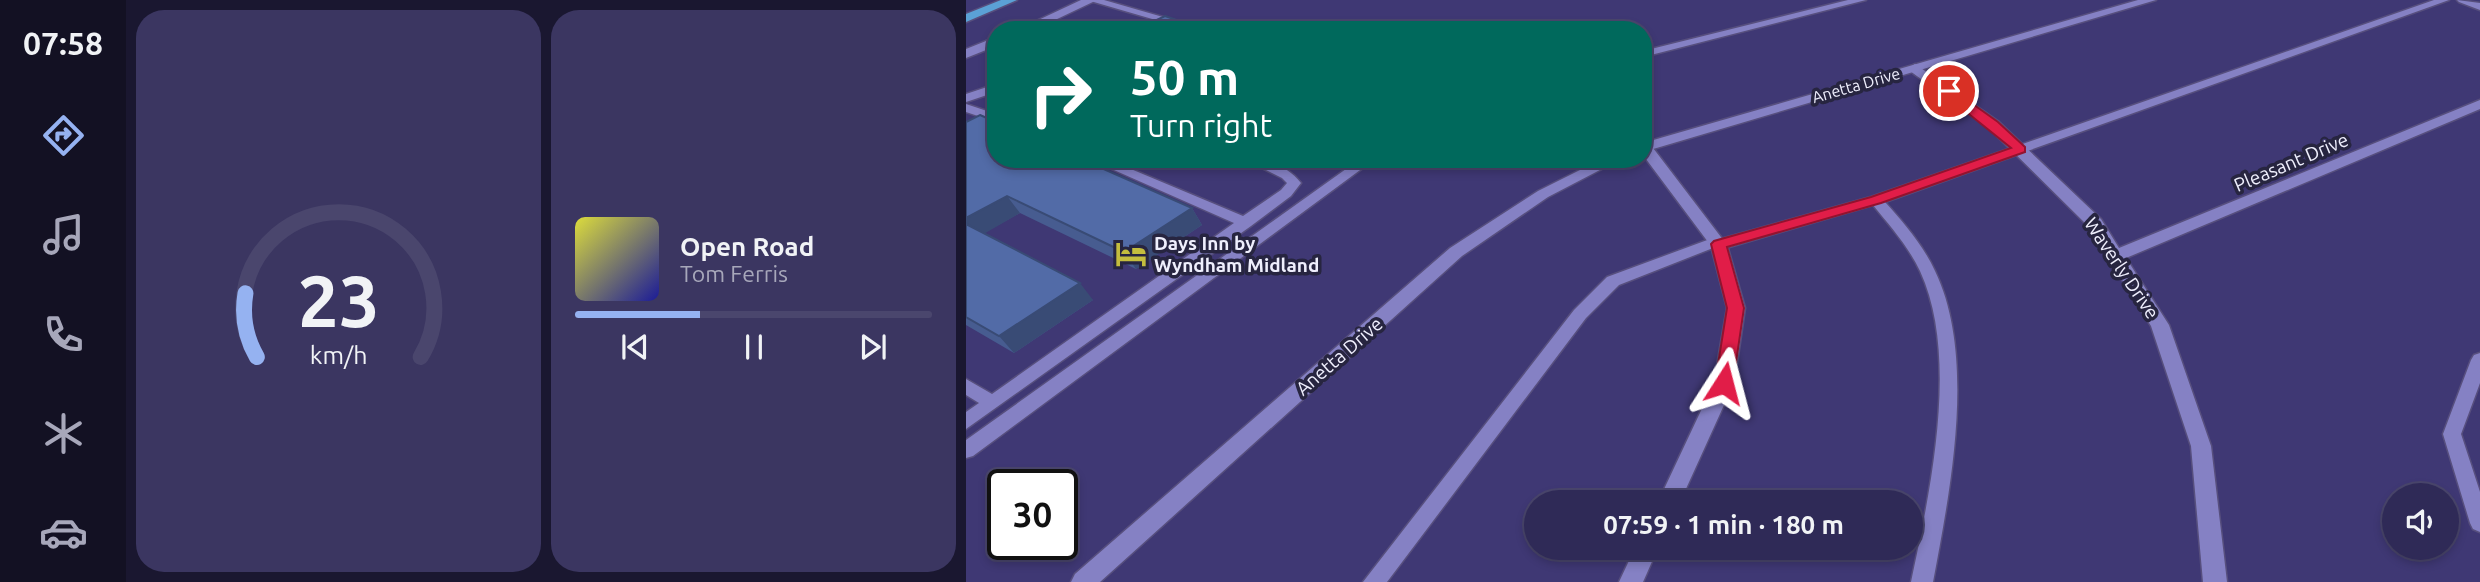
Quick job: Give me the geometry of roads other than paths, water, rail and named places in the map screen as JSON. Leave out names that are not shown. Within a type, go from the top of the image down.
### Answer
[{"type":"main road","points":[[966,18],[1012,0]]},
{"type":"street","points":[[1044,21],[1092,0]]},
{"type":"street","name":"Anetta Drive","points":[[1652,146],[2150,0]]},
{"type":"street","points":[[2463,0],[2480,7]]},
{"type":"street","points":[[966,54],[987,48]]},
{"type":"street","name":"Waverly Drive","points":[[1915,68],[1994,125],[2095,223],[2160,325],[2201,446],[2216,582]]},
{"type":"street","name":"Pleasant Drive","points":[[2116,256],[2480,104]]},
{"type":"street","points":[[1652,158],[1717,243],[1735,308],[1724,383],[1675,490]]},
{"type":"street","name":"Anetta Drive","points":[[1083,582],[1455,252],[1543,194],[1596,168]]},
{"type":"street","points":[[1631,582],[1641,560]]},
{"type":"lane","points":[[1092,0],[1170,21]]},
{"type":"lane","points":[[1652,52],[1861,0]]},
{"type":"lane","points":[[1374,582],[1580,314],[1613,281],[1717,243],[1876,200],[2444,0]]},
{"type":"lane","points":[[966,98],[987,91]]},
{"type":"lane","points":[[966,108],[987,119]]},
{"type":"lane","points":[[1116,168],[1246,223]]},
{"type":"lane","points":[[966,422],[1286,193],[1294,183],[1287,175],[1271,168]]},
{"type":"lane","points":[[966,450],[1357,168]]},
{"type":"lane","points":[[1876,200],[1910,241],[1929,275],[1942,318],[1947,388],[1942,484],[1922,582]]},
{"type":"lane","points":[[2480,360],[2452,435],[2480,523]]},
{"type":"lane","points":[[966,386],[993,403]]},
{"type":"place","name":"Days Inn by Wyndham Midland","points":[[1131,254]]}]
